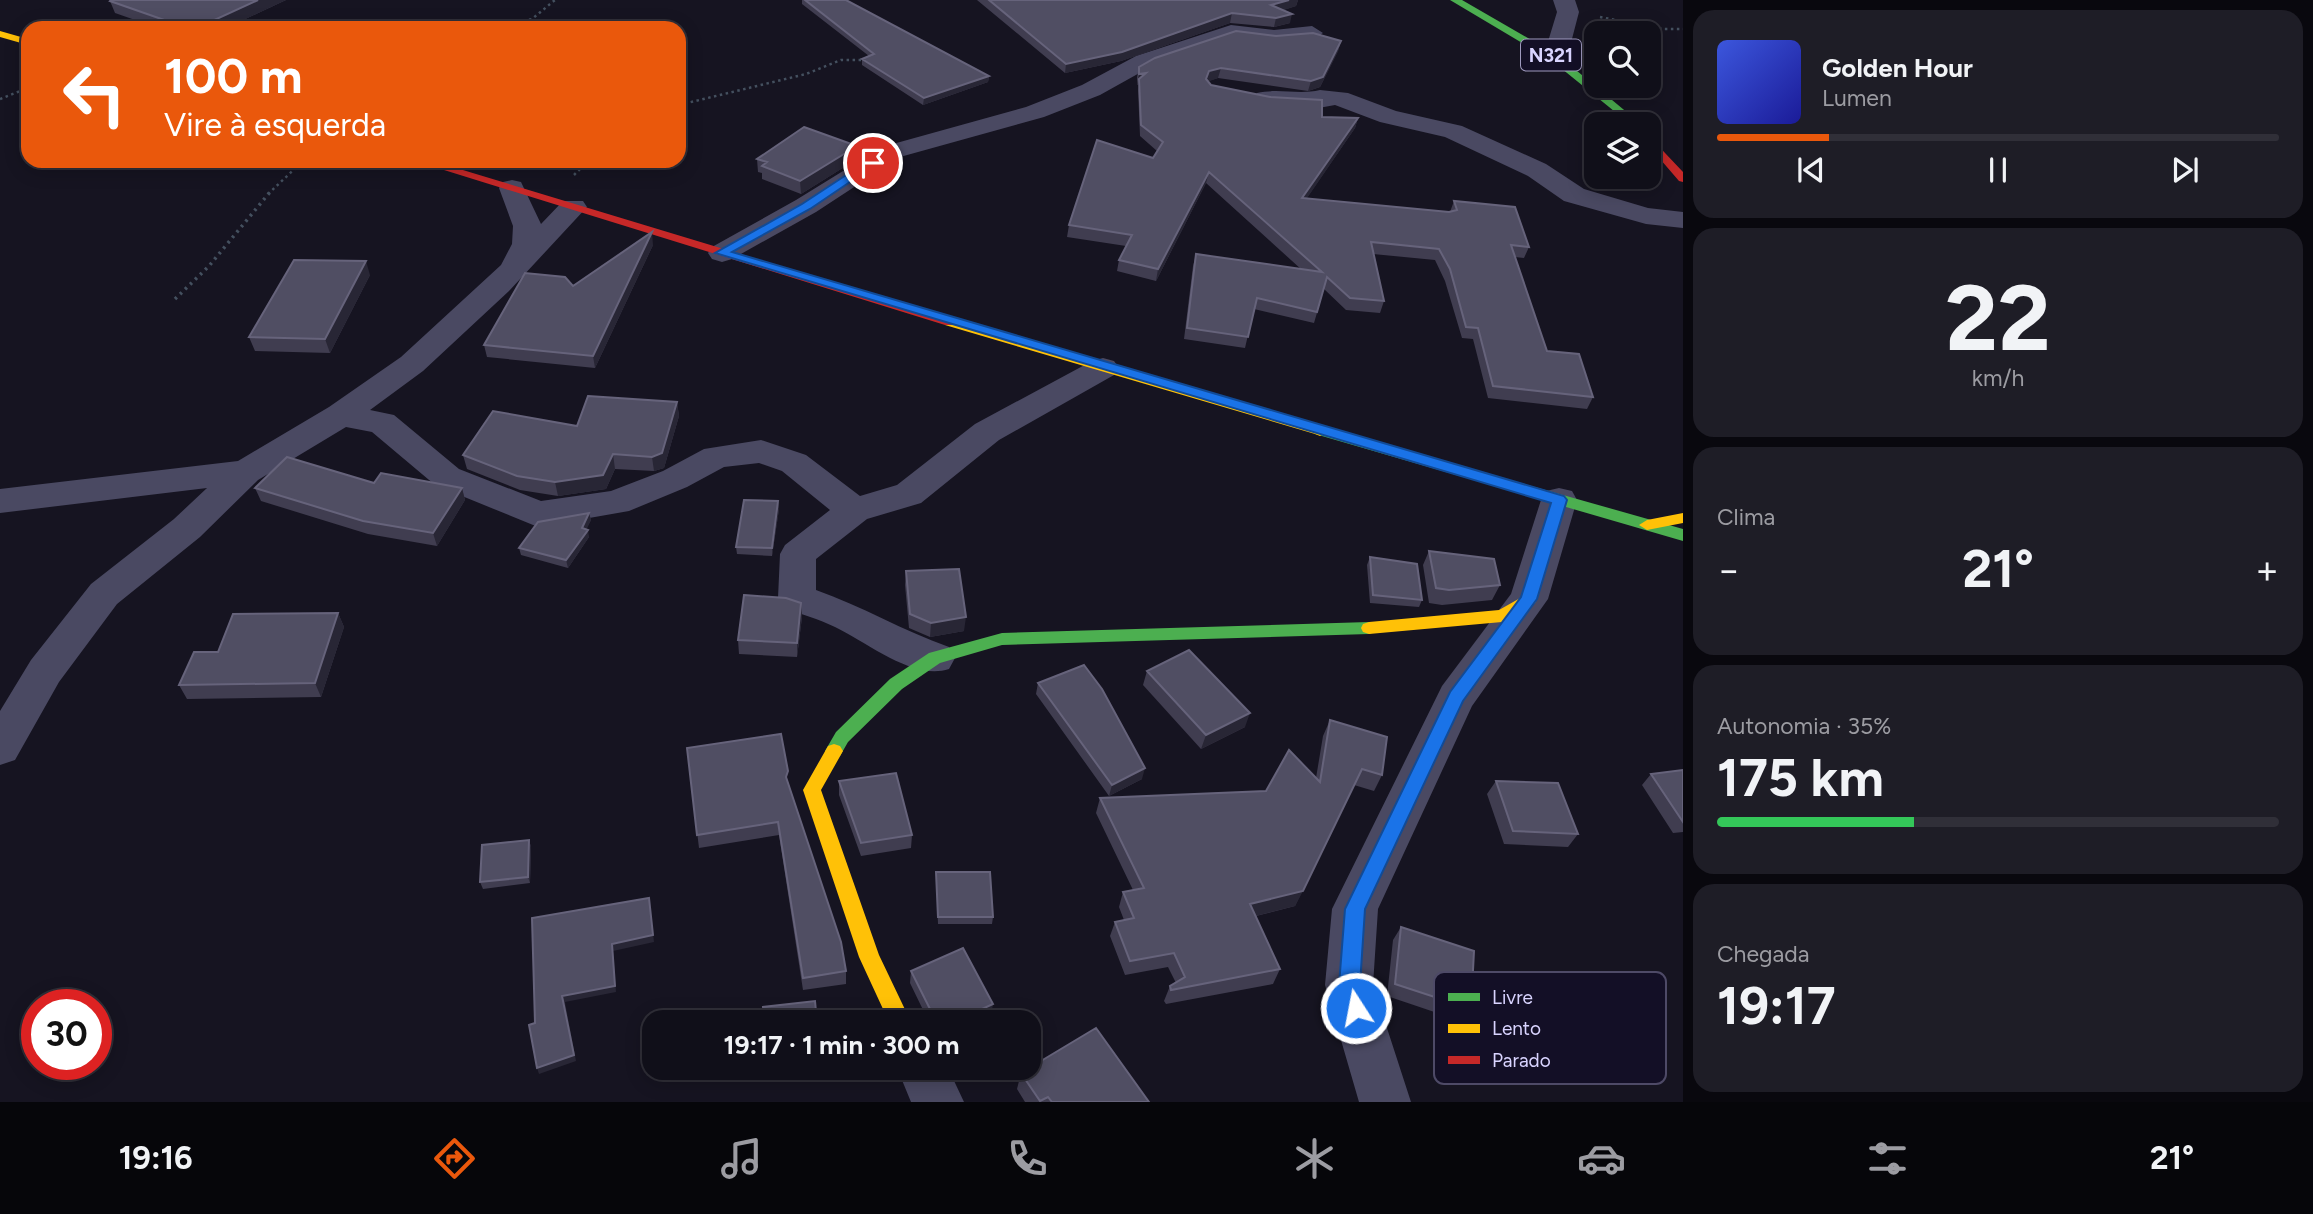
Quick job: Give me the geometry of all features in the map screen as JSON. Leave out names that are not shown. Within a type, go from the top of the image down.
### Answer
[{"type":"main road","name":"N321","points":[[1455,0],[1555,58],[1621,112]]},
{"type":"main road","points":[[0,34],[21,40]]},
{"type":"main road","points":[[1661,153],[1683,179]]},
{"type":"main road","points":[[445,168],[1103,368],[1683,535]]},
{"type":"main road","points":[[1647,525],[1683,518]]},
{"type":"main road","points":[[894,1010],[869,957],[812,790],[842,737],[896,684],[935,659],[1003,639],[1396,628],[1502,616],[1529,599]]},
{"type":"street","points":[[1555,58],[1566,6]]},
{"type":"street","points":[[722,253],[806,206],[891,152],[1035,112],[1091,90],[1144,61],[1231,32],[1273,37],[1312,33]]},
{"type":"street","points":[[1237,93],[1314,102],[1320,97],[1339,98],[1389,117],[1453,131],[1537,170],[1574,195],[1646,216],[1683,220]]},
{"type":"street","points":[[499,285],[528,246],[529,224],[512,188]]},
{"type":"street","points":[[0,748],[45,671],[104,594],[187,528],[246,472],[341,415],[412,364],[499,285],[573,207]]},
{"type":"street","points":[[935,659],[897,644],[848,616],[797,598],[798,554],[854,510],[909,494],[986,432],[1103,368]]},
{"type":"street","points":[[341,415],[382,423],[447,477],[538,514],[616,502],[675,479],[716,457],[761,451],[794,463],[854,510]]},
{"type":"street","points":[[0,501],[246,472]]},
{"type":"street","points":[[1385,1102],[1349,985],[1355,909],[1456,697],[1529,599],[1559,500]]},
{"type":"street","points":[[928,1080],[938,1102]]},
{"type":"path","points":[[524,21],[532,19],[555,0]]},
{"type":"path","points":[[1566,6],[1663,29],[1683,29]]},
{"type":"path","points":[[686,103],[806,74],[841,60],[866,60]]},
{"type":"path","points":[[0,99],[21,91]]},
{"type":"path","points":[[175,299],[203,277],[239,227],[294,168]]},
{"type":"building","points":[[258,0],[212,21],[167,21],[110,1]]},
{"type":"building","points":[[805,0],[846,0],[989,76],[924,98],[862,59],[874,54]]},
{"type":"building","points":[[989,0],[1289,0],[1271,5],[1292,14],[1276,18],[1232,13],[1122,52],[1066,64]]},
{"type":"building","points":[[1236,31],[1276,36],[1313,33],[1341,41],[1323,77],[1311,81],[1221,68],[1209,71],[1206,79],[1211,85],[1270,97],[1322,100],[1322,117],[1358,118],[1302,198],[1449,212],[1457,210],[1454,201],[1515,207],[1529,247],[1511,245],[1547,351],[1579,354],[1593,397],[1493,386],[1478,328],[1466,327],[1450,269],[1439,249],[1371,242],[1384,301],[1350,298],[1327,277],[1317,312],[1257,298],[1248,337],[1187,328],[1196,254],[1322,272],[1209,172],[1158,269],[1119,260],[1132,235],[1069,225],[1097,140],[1153,158],[1163,142],[1141,125],[1139,79],[1146,73],[1139,74],[1139,67],[1155,58]]},
{"type":"building","points":[[804,127],[857,146],[800,181],[762,166],[767,162],[757,159]]},
{"type":"building","points":[[652,232],[593,356],[484,345],[525,273],[565,277],[573,286]]},
{"type":"building","points":[[294,260],[366,261],[325,339],[249,337]]},
{"type":"building","points":[[588,396],[677,402],[662,453],[652,457],[613,454],[603,475],[555,482],[517,476],[463,455],[493,411],[577,426]]},
{"type":"building","points":[[287,457],[374,483],[381,473],[462,488],[433,533],[363,521],[255,488]]},
{"type":"building","points":[[744,500],[778,501],[772,548],[736,547]]},
{"type":"building","points":[[589,513],[582,528],[588,530],[566,560],[519,548],[538,522]]},
{"type":"building","points":[[1429,551],[1494,559],[1500,585],[1449,590],[1436,588]]},
{"type":"building","points":[[1370,557],[1417,564],[1422,600],[1373,595]]},
{"type":"building","points":[[959,569],[966,617],[931,623],[910,614],[906,571]]},
{"type":"building","points":[[744,595],[786,598],[801,603],[797,643],[738,640]]},
{"type":"building","points":[[338,613],[315,683],[179,685],[194,652],[218,652],[233,614]]},
{"type":"building","points":[[1189,650],[1250,713],[1206,735],[1147,671]]},
{"type":"building","points":[[1084,665],[1102,689],[1145,768],[1112,785],[1038,683]]},
{"type":"building","points":[[1330,720],[1387,737],[1382,775],[1362,769],[1303,891],[1250,904],[1280,969],[1171,990],[1170,986],[1185,977],[1174,953],[1130,961],[1115,922],[1134,918],[1123,892],[1144,888],[1100,798],[1266,791],[1289,750],[1320,782]]},
{"type":"building","points":[[781,734],[788,771],[786,777],[841,942],[846,971],[803,978],[778,822],[697,835],[687,748]]},
{"type":"building","points":[[1683,770],[1683,822],[1651,774]]},
{"type":"building","points":[[896,773],[912,835],[861,843],[839,781]]},
{"type":"building","points":[[1496,781],[1558,783],[1578,834],[1513,831]]},
{"type":"building","points":[[529,840],[528,877],[480,882],[482,845]]},
{"type":"building","points":[[936,872],[990,872],[993,917],[938,917]]},
{"type":"building","points":[[649,898],[653,935],[612,944],[615,986],[562,996],[574,1055],[537,1068],[529,1025],[535,1023],[532,918]]},
{"type":"building","points":[[1401,927],[1474,951],[1473,972],[1434,972],[1434,997],[1395,984]]},
{"type":"building","points":[[963,948],[993,1004],[980,1010],[929,1010],[911,971]]},
{"type":"building","points":[[815,1001],[816,1010],[763,1010],[763,1007]]},
{"type":"building","points":[[1096,1028],[1149,1102],[1052,1102],[1048,1097],[1040,1101],[1026,1080],[1041,1080],[1041,1061]]},
{"type":"traffic: fast","points":[[1455,0],[1555,58],[1621,112]]},
{"type":"traffic: fast","points":[[1320,431],[1683,535]]},
{"type":"traffic: fast","points":[[834,751],[842,737],[896,684],[935,658],[1002,639],[1369,628]]},
{"type":"traffic: slow","points":[[0,34],[21,40]]},
{"type":"traffic: slow","points":[[950,322],[1320,431]]},
{"type":"traffic: slow","points":[[1647,525],[1683,518]]},
{"type":"traffic: slow","points":[[1369,628],[1502,616],[1529,599]]},
{"type":"traffic: slow","points":[[834,751],[812,790],[869,957],[894,1010]]},
{"type":"traffic: jam","points":[[1661,153],[1683,179]]},
{"type":"traffic: jam","points":[[444,168],[950,322]]},
{"type":"route","points":[[873,163],[806,206],[722,253],[1079,361],[1559,500],[1529,599],[1456,697],[1385,841],[1355,909],[1349,985],[1356,1008]]}]
